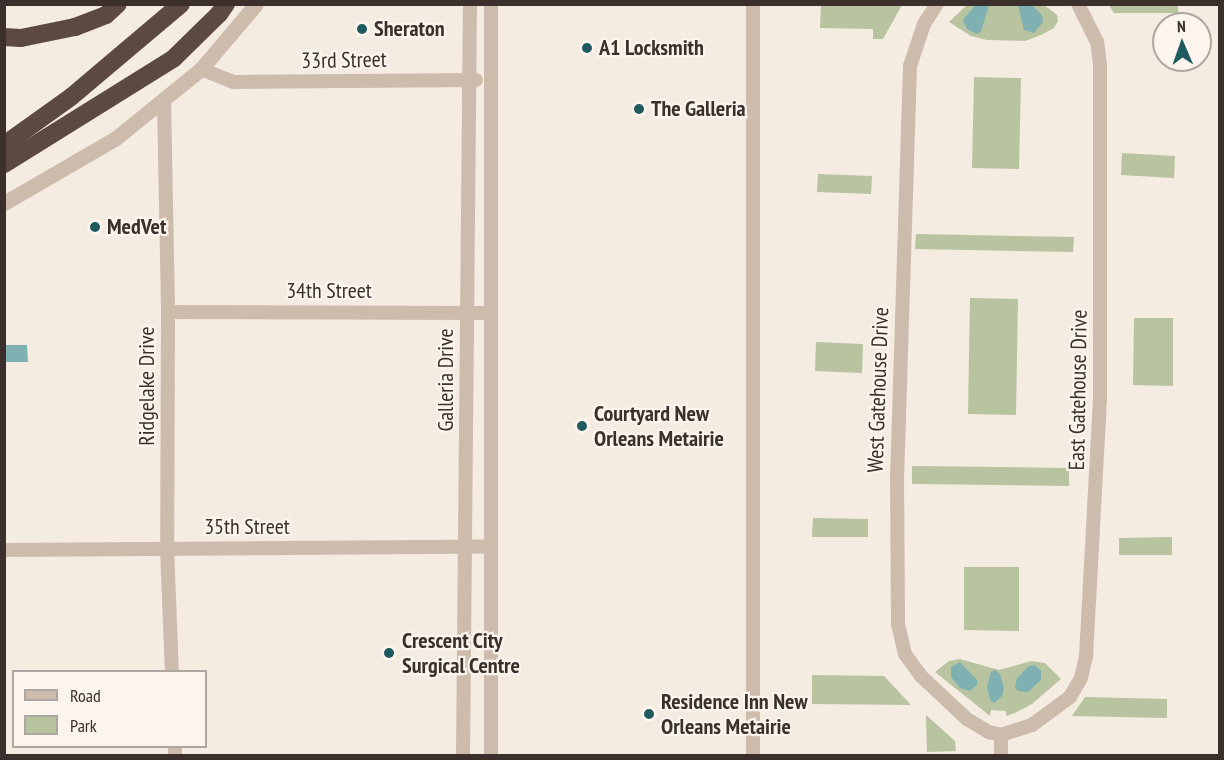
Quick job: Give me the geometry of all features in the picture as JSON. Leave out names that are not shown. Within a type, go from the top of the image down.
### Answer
[{"type":"highway","points":[[4,36],[21,38],[75,27],[106,15],[118,4]]},
{"type":"highway","points":[[4,145],[71,97],[181,4]]},
{"type":"highway","points":[[4,164],[174,58],[219,14],[226,4]]},
{"type":"street","points":[[4,203],[116,138],[201,69],[256,4]]},
{"type":"street","name":"Galleria Drive","points":[[463,756],[470,4]]},
{"type":"street","name":"Galleria Drive","points":[[491,4],[491,756]]},
{"type":"street","points":[[753,4],[753,756]]},
{"type":"street","name":"West Gatehouse Drive","points":[[937,4],[924,24],[910,66],[897,475],[898,624],[905,654],[921,676],[968,719],[989,732],[1001,735]]},
{"type":"street","name":"East Gatehouse Drive","points":[[1001,735],[1032,725],[1070,697],[1081,678],[1086,657],[1100,400],[1100,65],[1097,42],[1078,4]]},
{"type":"street","name":"33rd Street","points":[[201,69],[234,82],[490,80]]},
{"type":"street","name":"Ridgelake Drive","points":[[164,100],[168,312],[167,549],[172,670]]},
{"type":"street","name":"34th Street","points":[[168,312],[490,313]]},
{"type":"street","name":"35th Street","points":[[4,550],[491,547]]},
{"type":"street","points":[[1001,735],[1001,756]]},
{"type":"green space","points":[[968,4],[1044,5],[1057,15],[1058,21],[1054,28],[1025,41],[987,40],[971,36],[949,22]]},
{"type":"green space","points":[[821,5],[902,5],[883,39],[873,39],[873,29],[820,28]]},
{"type":"green space","points":[[1109,5],[1178,5],[1178,12],[1114,13]]},
{"type":"green space","points":[[974,77],[1021,78],[1019,169],[972,168]]},
{"type":"green space","points":[[1122,153],[1175,156],[1174,178],[1121,175]]},
{"type":"green space","points":[[818,174],[872,176],[871,194],[817,192]]},
{"type":"green space","points":[[916,234],[1074,237],[1073,252],[915,249]]},
{"type":"green space","points":[[970,298],[1018,299],[1016,415],[968,414]]},
{"type":"green space","points":[[1134,318],[1173,318],[1173,386],[1133,385]]},
{"type":"green space","points":[[816,342],[863,344],[862,373],[815,371]]},
{"type":"green space","points":[[912,466],[1069,468],[1069,486],[912,484]]},
{"type":"green space","points":[[813,518],[868,519],[868,537],[812,537]]},
{"type":"green space","points":[[1172,537],[1172,555],[1119,555],[1119,538]]},
{"type":"green space","points":[[964,567],[1019,567],[1019,631],[964,630]]},
{"type":"green space","points":[[960,659],[999,670],[1031,661],[1045,663],[1061,679],[1032,704],[1015,713],[1006,716],[1006,711],[991,710],[990,716],[935,672],[949,661]]},
{"type":"green space","points":[[812,675],[884,676],[911,705],[812,704]]},
{"type":"green space","points":[[1085,697],[1167,699],[1167,718],[1072,716]]},
{"type":"green space","points":[[926,715],[955,741],[956,751],[927,752]]},
{"type":"water","points":[[976,4],[989,5],[981,32],[977,34],[967,29],[963,20]]},
{"type":"water","points":[[1018,5],[1032,5],[1042,15],[1043,22],[1034,33],[1024,30]]},
{"type":"water","points":[[4,345],[27,345],[28,362],[5,362]]},
{"type":"water","points":[[960,662],[977,680],[977,685],[970,691],[960,688],[951,677],[951,667]]},
{"type":"water","points":[[1035,665],[1041,671],[1041,680],[1028,692],[1018,691],[1015,688],[1017,678],[1029,666]]},
{"type":"water","points":[[995,670],[1000,674],[1004,688],[1002,696],[994,703],[990,700],[987,686],[991,672]]},
{"type":"place","name":"Sheraton","points":[[362,29]]},
{"type":"place","name":"A1 Locksmith","points":[[587,48]]},
{"type":"place","name":"The Galleria","points":[[639,109]]},
{"type":"place","name":"MedVet","points":[[95,227]]},
{"type":"place","name":"Courtyard New Orleans Metairie","points":[[582,426]]},
{"type":"place","name":"Crescent City Surgical Centre","points":[[389,653]]},
{"type":"place","name":"Residence Inn New Orleans Metairie","points":[[649,714]]}]
